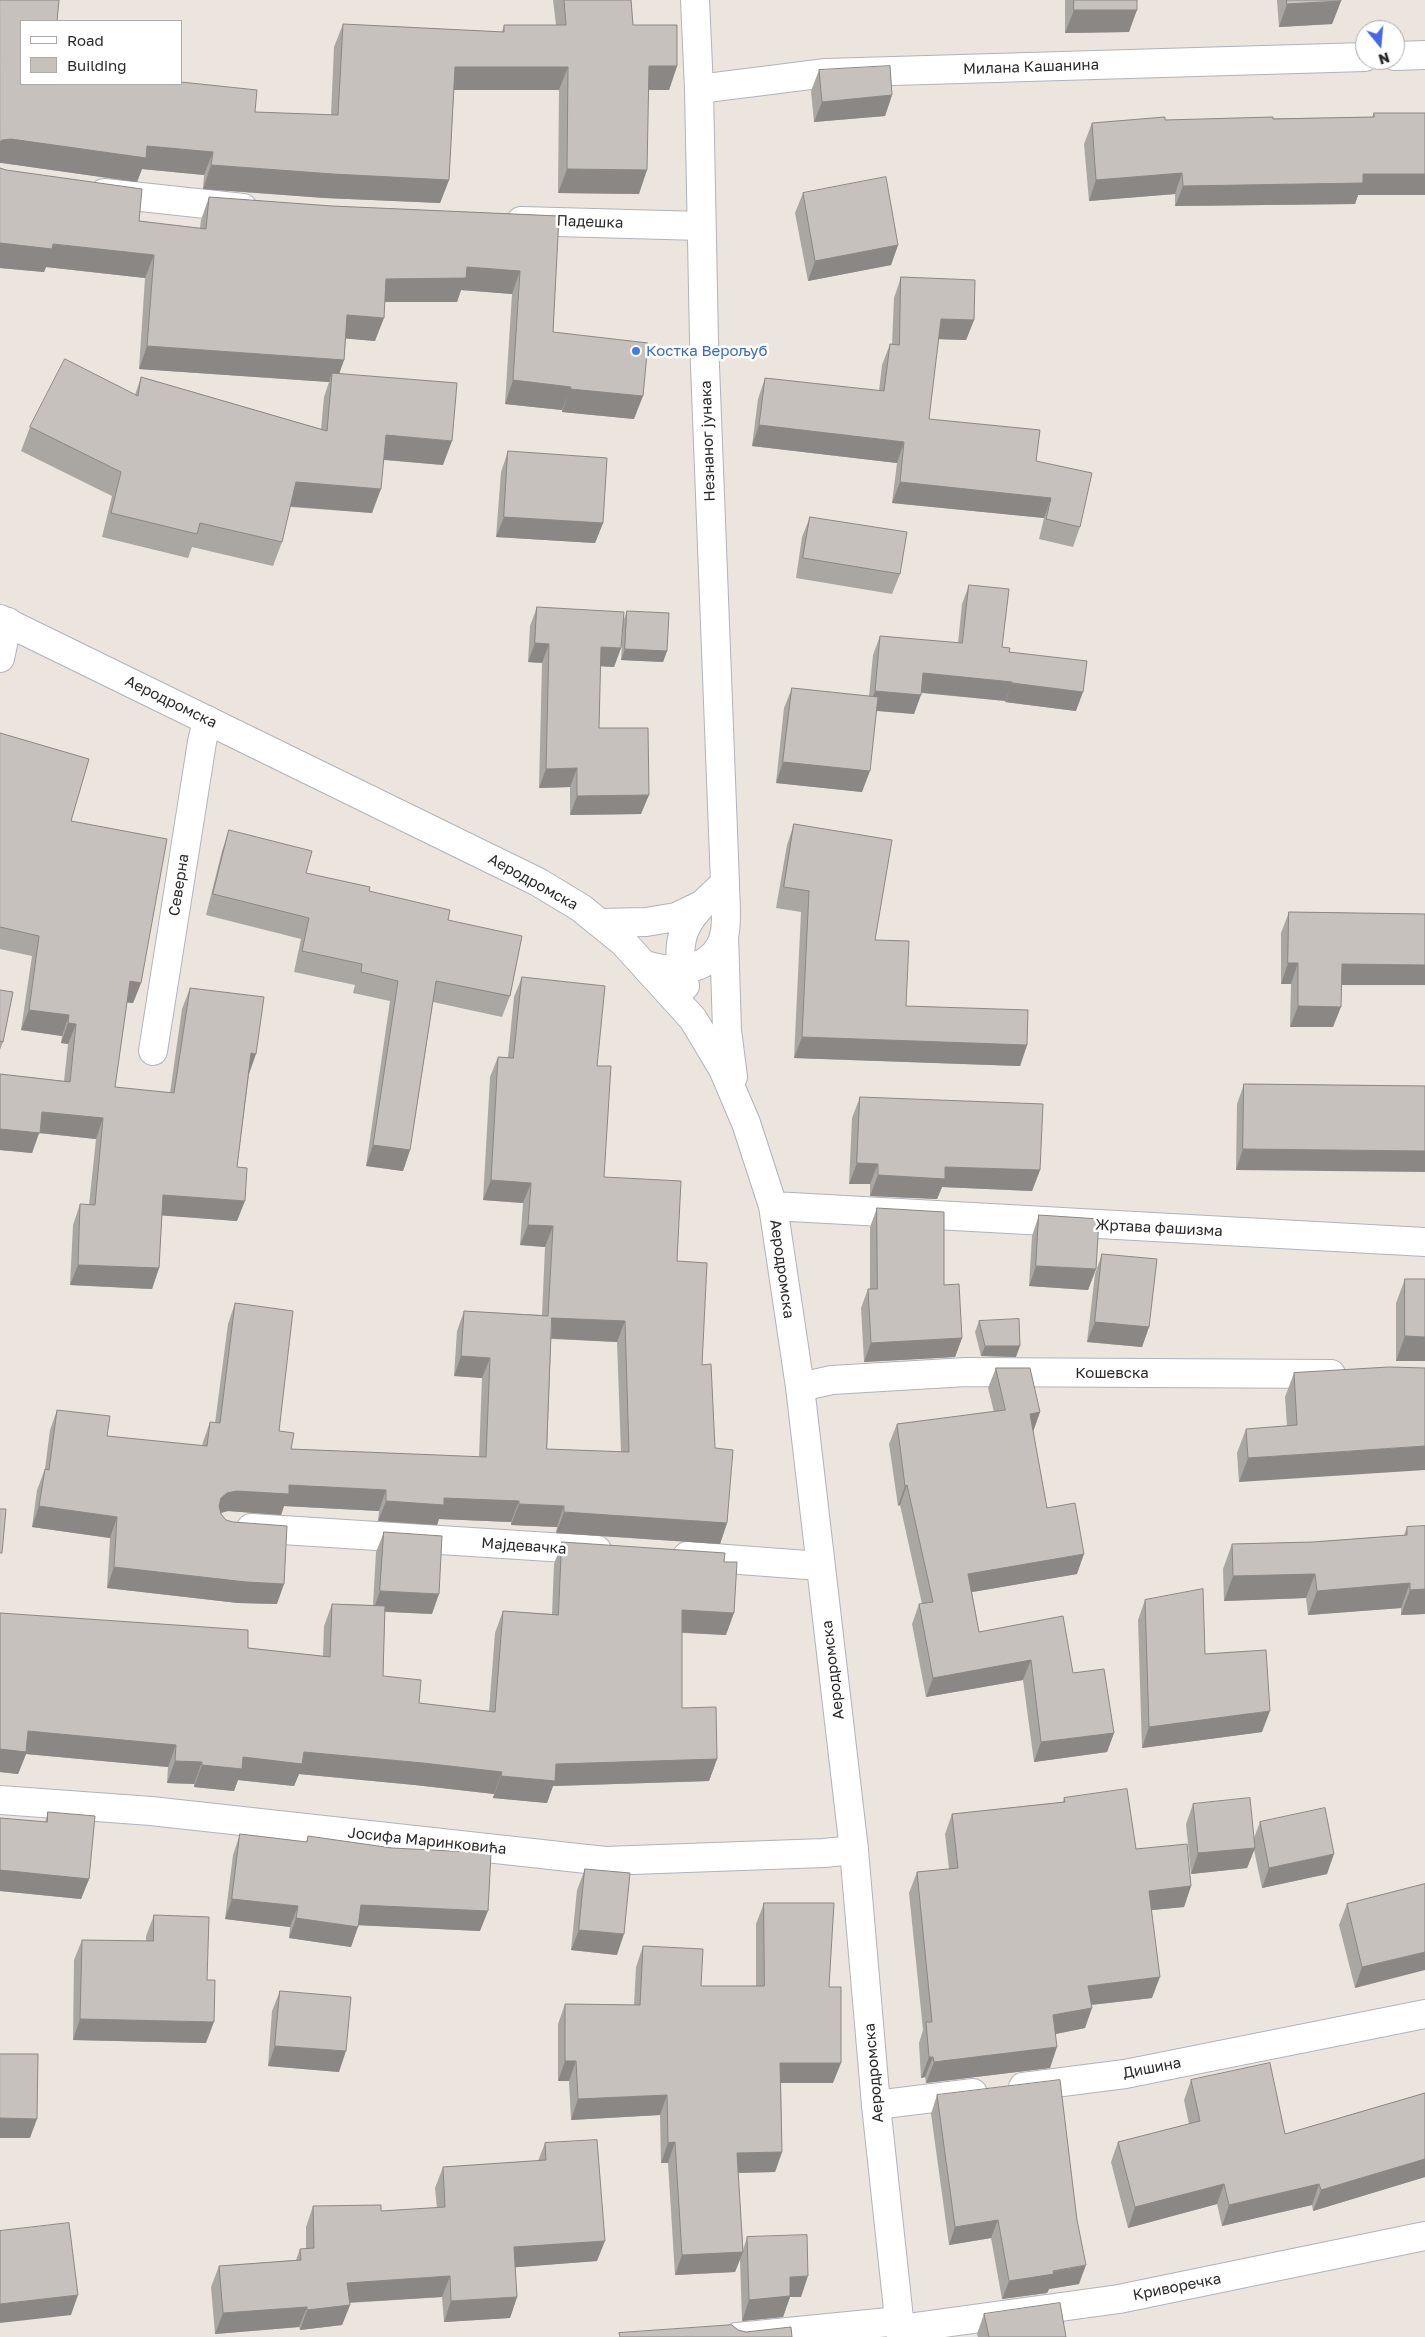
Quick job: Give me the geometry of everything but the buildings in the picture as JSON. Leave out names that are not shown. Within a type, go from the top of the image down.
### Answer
[{"type":"street","name":"Незнаног јунака","points":[[695,0],[699,89],[704,340],[725,883],[724,935],[730,1060],[738,1105]]},
{"type":"street","points":[[1405,56],[1425,55]]},
{"type":"street","name":"Милана Кашанина","points":[[699,89],[826,73],[1355,57]]},
{"type":"street","points":[[76,190],[268,210]]},
{"type":"street","name":"Падешка","points":[[493,220],[702,226]]},
{"type":"street","points":[[0,658],[4,620]]},
{"type":"street","name":"Аеродромска","points":[[4,620],[538,882],[581,908],[623,942],[646,965],[693,1019],[723,1069],[746,1123],[773,1206],[800,1387],[854,1850],[876,2105],[900,2329]]},
{"type":"street","name":"Северна","points":[[153,1051],[207,720]]},
{"type":"street","points":[[693,1019],[682,970],[679,946],[684,926],[701,905],[725,883]]},
{"type":"street","points":[[600,924],[646,922],[676,917],[701,905]]},
{"type":"street","points":[[646,965],[664,970],[682,970],[699,966],[713,956],[724,935]]},
{"type":"street","name":"Жртава фашизма","points":[[773,1206],[1425,1242]]},
{"type":"street","name":"Кошевска","points":[[800,1387],[832,1380],[966,1372],[1360,1375]]},
{"type":"street","name":"Мајдевачка","points":[[227,1527],[623,1552]]},
{"type":"street","points":[[662,1554],[820,1566]]},
{"type":"street","name":"Јосифа Маринковића","points":[[0,1800],[151,1811],[605,1861],[824,1853],[854,1850]]},
{"type":"street","name":"Дишина","points":[[876,2105],[1125,2074],[1425,2014]]},
{"type":"street","name":"Криворечка","points":[[736,2337],[900,2329],[1119,2298],[1425,2236]]},
{"type":"place","name":"Костка Верољуб","points":[[636,351]]}]
